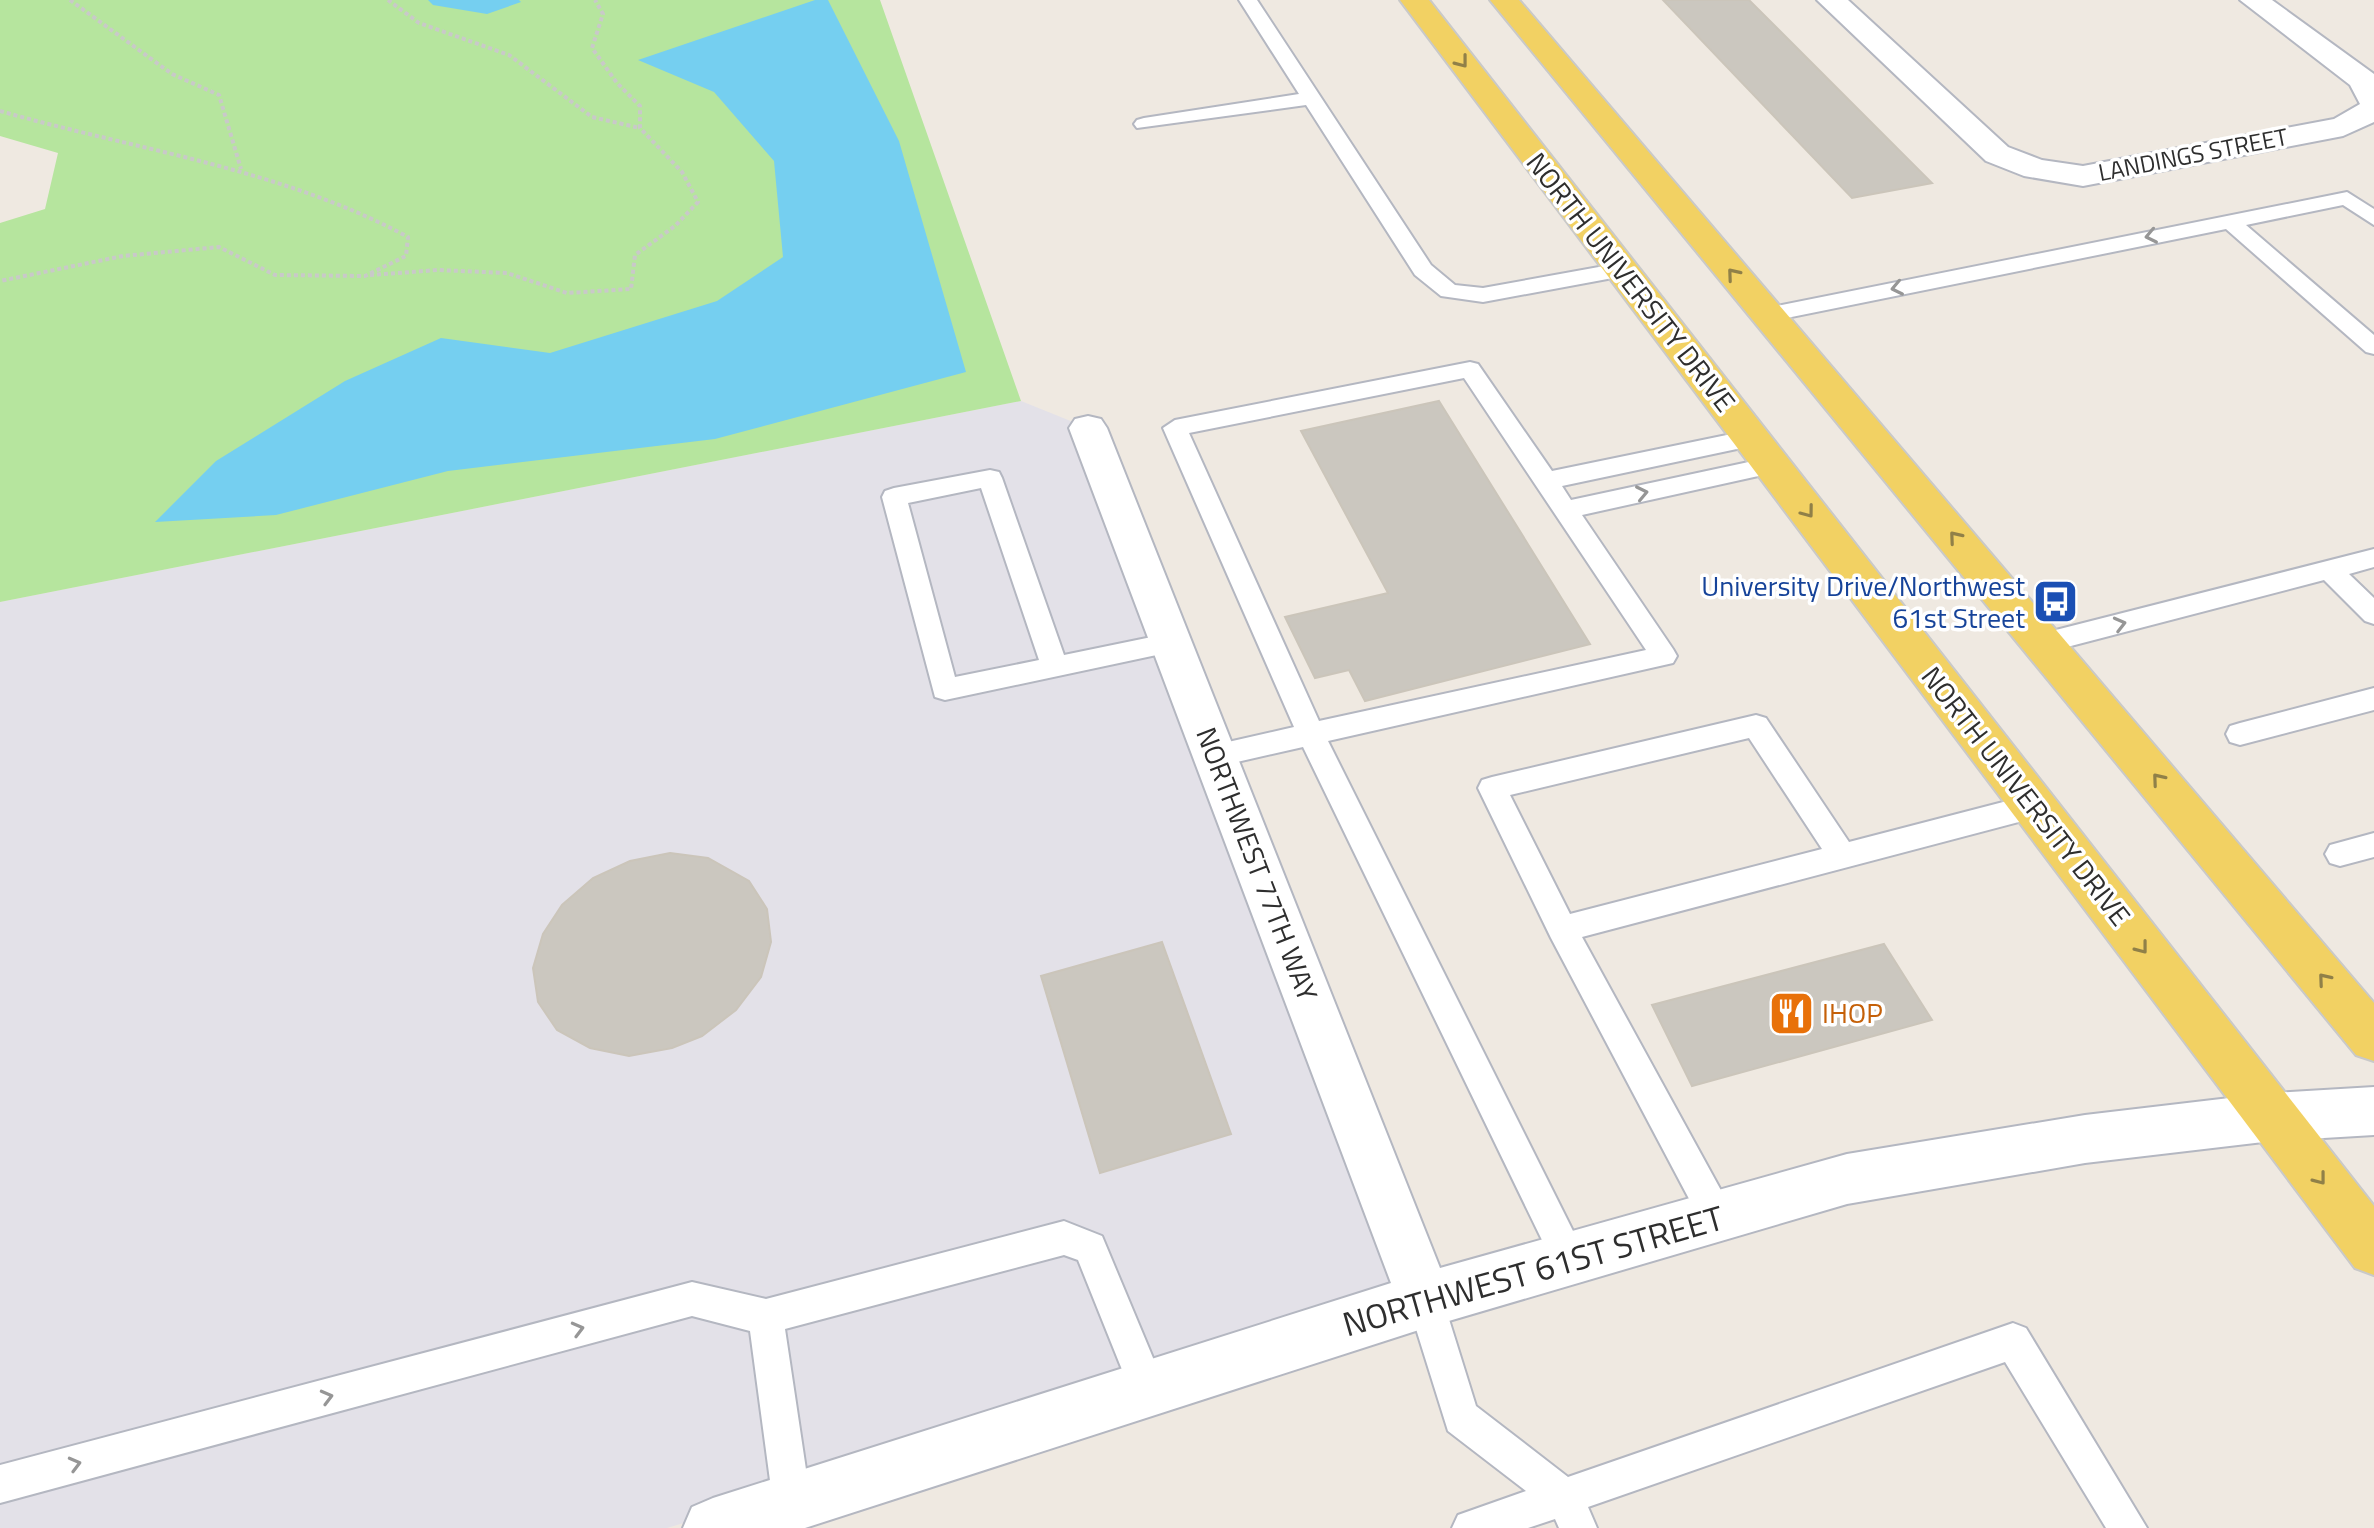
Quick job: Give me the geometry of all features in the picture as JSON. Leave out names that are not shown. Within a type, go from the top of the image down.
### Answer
[{"type":"main road","name":"NORTH UNIVERSITY DRIVE","points":[[1414,0],[2374,1249]]},
{"type":"main road","points":[[1504,0],[2374,1039]]},
{"type":"street","name":"LANDINGS STREET","points":[[1831,0],[1997,154],[2035,169],[2083,176],[2343,127],[2374,106],[2363,80],[2254,0]]},
{"type":"street","name":"NORTHWEST 77TH WAY","points":[[1088,428],[1425,1300]]},
{"type":"street","name":"NORTHWEST 61ST STREET","points":[[713,1528],[1425,1300],[1847,1179],[2085,1139],[2272,1117],[2374,1111]]},
{"type":"lane","points":[[1248,0],[1423,270],[1449,291],[1483,295],[1621,270]]},
{"type":"lane","points":[[1144,124],[1311,98]]},
{"type":"lane","points":[[1767,315],[2347,198],[2374,219]]},
{"type":"lane","points":[[2228,220],[2374,347]]},
{"type":"lane","points":[[1215,756],[1311,734],[1664,656],[1470,369],[1175,428],[1311,734],[1569,1259]]},
{"type":"lane","points":[[1546,481],[1761,452]]},
{"type":"lane","points":[[1566,510],[1761,452]]},
{"type":"lane","points":[[1055,667],[990,478],[894,497],[945,690],[1171,643]]},
{"type":"lane","points":[[2044,643],[2374,558]]},
{"type":"lane","points":[[2329,570],[2374,614]]},
{"type":"lane","points":[[2240,734],[2374,699]]},
{"type":"lane","points":[[1717,1217],[1562,929],[1492,788],[1756,726],[1842,856]]},
{"type":"lane","points":[[1562,929],[2034,806]]},
{"type":"lane","points":[[2340,854],[2374,845]]},
{"type":"lane","points":[[0,1484],[692,1299],[766,1317],[1064,1238],[1090,1248],[1148,1389]]},
{"type":"lane","points":[[1425,1300],[1461,1418],[1571,1513]]},
{"type":"lane","points":[[766,1317],[792,1503]]},
{"type":"lane","points":[[1471,1528],[1571,1513],[2013,1341],[2128,1528]]},
{"type":"path","points":[[70,0],[172,74],[219,95],[241,170]]},
{"type":"path","points":[[0,281],[123,256],[219,247],[275,275],[365,276],[465,271],[507,273],[567,293],[631,289],[629,267],[641,244],[675,226],[698,202],[682,172],[640,128],[592,117],[509,55],[419,23],[388,0]]},
{"type":"path","points":[[595,0],[603,14],[592,48],[617,83],[640,106],[640,128]]},
{"type":"path","points":[[0,111],[241,170],[378,219],[408,237],[406,256],[365,276]]},
{"type":"shaded area","points":[[1021,401],[1088,428],[1425,1300],[667,1528],[0,1528],[0,602]]},
{"type":"green space","points":[[0,0],[880,0],[1021,401],[0,602],[0,223],[45,209],[58,153],[0,136]]},
{"type":"water","points":[[428,0],[521,2],[487,14],[433,5]]},
{"type":"water","points":[[815,0],[828,0],[899,141],[966,372],[715,439],[448,471],[276,515],[155,522],[216,461],[345,381],[441,338],[550,353],[717,301],[783,257],[774,161],[714,92],[638,60]]},
{"type":"building","points":[[1663,0],[1749,0],[1932,183],[1852,198]]},
{"type":"building","points":[[1439,401],[1590,644],[1365,701],[1349,670],[1315,678],[1285,617],[1388,593],[1301,431]]},
{"type":"building","points":[[670,853],[708,858],[749,881],[767,909],[771,942],[761,977],[736,1010],[702,1036],[672,1048],[629,1056],[590,1048],[557,1030],[538,1002],[533,968],[543,934],[562,905],[593,878],[630,861]]},
{"type":"building","points":[[1162,942],[1231,1134],[1100,1173],[1041,976]]},
{"type":"building","name":"IHOP","points":[[1884,944],[1932,1020],[1692,1086],[1652,1005]]},
{"type":"place","name":"University Drive/Northwest 61st Street","points":[[2056,602]]},
{"type":"place","name":"IHOP","points":[[1791,1013]]}]
